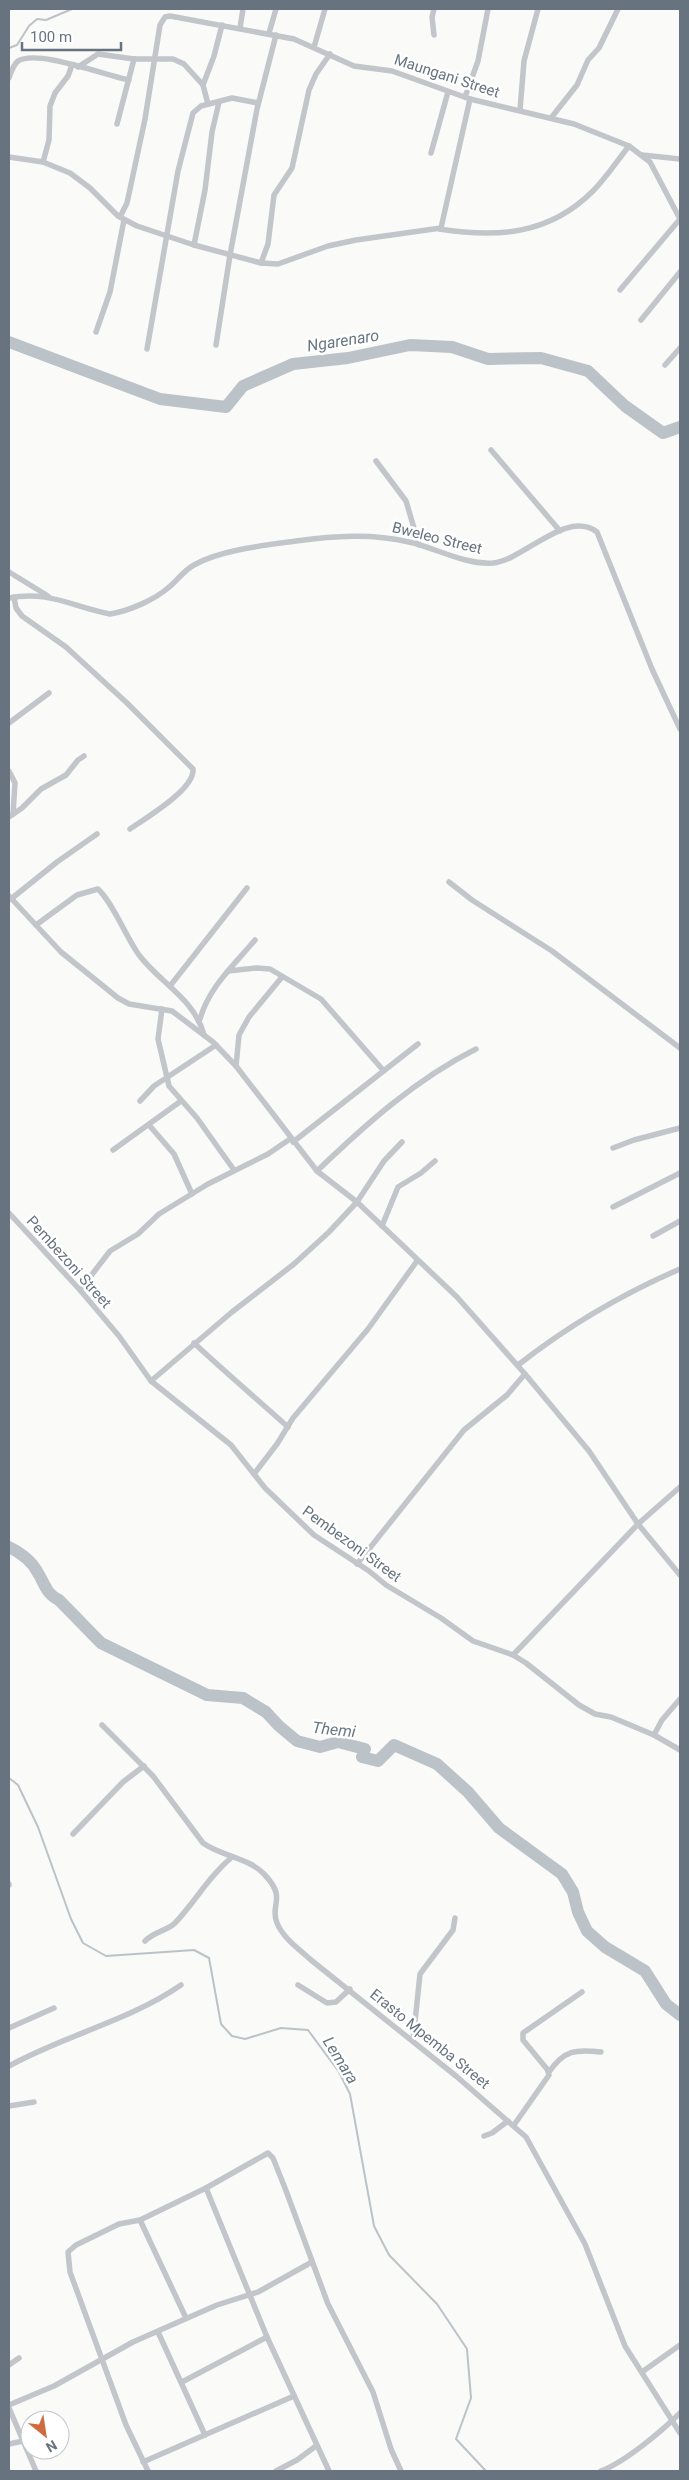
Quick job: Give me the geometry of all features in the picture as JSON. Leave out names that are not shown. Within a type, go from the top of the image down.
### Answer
[{"type":"street","points":[[240,28],[243,9]]},
{"type":"street","points":[[269,33],[276,9]]},
{"type":"street","points":[[314,47],[325,9]]},
{"type":"street","points":[[434,9],[432,17],[434,35]]},
{"type":"street","points":[[439,229],[443,225],[467,98],[478,61],[488,9]]},
{"type":"street","points":[[520,110],[524,61],[538,9]]},
{"type":"street","points":[[551,118],[577,85],[588,60],[606,36],[618,9]]},
{"type":"street","name":"Maungani Street","points":[[96,332],[110,292],[122,219],[139,151],[156,60],[160,25],[165,17],[174,16],[269,33],[314,47],[354,66],[392,71],[467,98],[574,124],[629,146],[642,155],[656,168],[680,219]]},
{"type":"street","points":[[208,104],[204,85],[222,25]]},
{"type":"street","points":[[216,345],[230,255],[258,103],[276,35]]},
{"type":"street","points":[[78,68],[98,54],[134,59],[178,60],[204,85]]},
{"type":"street","points":[[261,263],[268,244],[274,195],[292,168],[309,90],[316,74],[330,54]]},
{"type":"street","points":[[9,78],[15,64],[28,57],[45,58],[128,80]]},
{"type":"street","points":[[117,124],[134,59]]},
{"type":"street","points":[[43,162],[48,140],[50,106],[55,93],[68,76],[72,65]]},
{"type":"street","points":[[431,154],[448,92]]},
{"type":"street","points":[[147,349],[178,171],[191,120],[196,109],[208,104],[232,98],[258,103]]},
{"type":"street","points":[[194,245],[205,190],[212,132],[219,102]]},
{"type":"street","points":[[9,157],[56,166],[80,179],[122,219],[194,245],[261,263],[288,261],[316,250],[356,240],[439,229],[506,233],[551,221],[577,205],[594,190],[629,146]]},
{"type":"street","points":[[642,155],[680,159]]},
{"type":"street","points":[[620,290],[680,219]]},
{"type":"street","points":[[641,320],[680,272]]},
{"type":"street","points":[[665,364],[680,348]]},
{"type":"street","points":[[491,450],[560,531]]},
{"type":"street","points":[[376,461],[406,501],[420,545]]},
{"type":"street","name":"Bweleo Street","points":[[11,598],[30,595],[50,597],[96,611],[115,613],[163,592],[186,570],[198,563],[238,551],[296,541],[355,535],[381,537],[420,545],[471,560],[494,563],[560,531],[584,525],[597,532],[652,669],[680,729]]},
{"type":"street","points":[[9,572],[50,597]]},
{"type":"street","points":[[11,598],[22,616],[66,647],[194,769],[194,775],[190,783],[166,804],[130,829]]},
{"type":"street","points":[[9,723],[49,693]]},
{"type":"street","points":[[11,816],[41,789],[66,775],[78,760],[84,756]]},
{"type":"street","points":[[9,771],[15,783],[11,816]]},
{"type":"street","points":[[97,834],[10,897],[61,952],[118,998],[129,1004],[172,1011],[216,1045],[236,1066],[317,1171],[357,1202],[457,1297],[526,1374],[589,1451],[638,1524],[680,1575]]},
{"type":"street","points":[[449,882],[472,900],[552,951],[680,1048]]},
{"type":"street","points":[[170,986],[246,888]]},
{"type":"street","points":[[36,925],[77,895],[98,889],[140,956],[200,1019],[204,1035]]},
{"type":"street","points":[[200,1019],[208,997],[255,940]]},
{"type":"street","points":[[228,971],[257,968],[270,969],[322,999],[383,1070]]},
{"type":"street","points":[[236,1066],[239,1035],[249,1017],[282,977]]},
{"type":"street","points":[[162,1009],[158,1039],[169,1086],[197,1118],[234,1170]]},
{"type":"street","points":[[80,1290],[114,1247],[138,1234],[159,1214],[234,1170],[292,1140],[418,1044]]},
{"type":"street","points":[[140,1101],[148,1091],[216,1045]]},
{"type":"street","points":[[317,1171],[388,1106],[433,1074],[476,1049]]},
{"type":"street","points":[[112,1150],[181,1101]]},
{"type":"street","points":[[149,1124],[174,1154],[192,1194]]},
{"type":"street","points":[[613,1148],[634,1140],[680,1128]]},
{"type":"street","points":[[151,1381],[194,1343],[294,1264],[357,1202],[370,1180],[402,1142]]},
{"type":"street","points":[[382,1226],[398,1187],[421,1173],[435,1161]]},
{"type":"street","points":[[613,1207],[680,1173]]},
{"type":"street","name":"Pembezoni Street","points":[[9,1213],[80,1290],[119,1336],[151,1381],[231,1445],[254,1474],[298,1521],[386,1585],[441,1618],[473,1641],[513,1655],[579,1705],[595,1714],[611,1717],[654,1735],[680,1750]]},
{"type":"street","points":[[653,1236],[680,1221]]},
{"type":"street","points":[[254,1474],[293,1418],[368,1329],[417,1261]]},
{"type":"street","points":[[518,1365],[548,1341],[590,1314],[680,1268]]},
{"type":"street","points":[[194,1343],[232,1379],[252,1394],[288,1427]]},
{"type":"street","points":[[357,1564],[464,1430],[507,1395],[526,1374]]},
{"type":"street","points":[[513,1655],[638,1524],[680,1487]]},
{"type":"street","points":[[654,1735],[662,1720],[680,1699]]},
{"type":"street","name":"Erasto Mpemba Street","points":[[102,1724],[144,1766],[196,1836],[213,1850],[256,1868],[266,1876],[278,1895],[275,1918],[283,1933],[311,1960],[350,1989],[514,2125],[530,2143],[585,2244],[622,2338],[680,2433]]},
{"type":"street","points":[[73,1834],[123,1782],[144,1766]]},
{"type":"street","points":[[145,1941],[155,1933],[174,1924],[209,1879],[232,1857]]},
{"type":"street","points":[[413,2041],[420,1974],[452,1930],[455,1918]]},
{"type":"street","points":[[9,2066],[32,2053],[148,2005],[181,1985]]},
{"type":"street","points":[[298,1985],[331,2004],[350,1989]]},
{"type":"street","points":[[549,2072],[523,2040],[523,2033],[582,1992]]},
{"type":"street","points":[[9,2028],[54,2008]]},
{"type":"street","points":[[514,2125],[559,2060],[570,2052],[580,2049],[600,2052]]},
{"type":"street","points":[[9,2106],[34,2102]]},
{"type":"street","points":[[484,2136],[492,2133],[508,2120]]},
{"type":"street","points":[[148,2471],[126,2425],[70,2272],[68,2252],[76,2245],[119,2224],[140,2220],[206,2188],[269,2153],[285,2188],[335,2319],[373,2392],[391,2449],[401,2471]]},
{"type":"street","points":[[206,2188],[267,2337],[329,2471]]},
{"type":"street","points":[[140,2220],[186,2318]]},
{"type":"street","points":[[20,2434],[9,2406],[54,2386],[115,2351],[186,2318],[268,2287],[312,2262]]},
{"type":"street","points":[[158,2332],[205,2434]]},
{"type":"street","points":[[182,2382],[241,2353],[267,2337]]},
{"type":"street","points":[[642,2372],[680,2344]]},
{"type":"street","points":[[9,2365],[19,2358]]},
{"type":"street","points":[[143,2462],[294,2396]]},
{"type":"street","points":[[601,2471],[618,2462],[673,2421],[680,2413]]},
{"type":"street","points":[[276,2471],[297,2460],[316,2446]]},
{"type":"waterway","points":[[9,48],[17,45],[29,26],[37,19],[46,20],[72,9]]},
{"type":"waterway","name":"Ngarenaro","points":[[9,342],[160,399],[226,407],[243,386],[293,364],[348,358],[410,345],[452,347],[488,359],[541,358],[588,371],[625,406],[663,433],[680,427]]},
{"type":"waterway","name":"Themi","points":[[9,1547],[29,1561],[36,1569],[48,1592],[59,1600],[101,1643],[207,1695],[243,1698],[266,1712],[297,1741],[320,1747],[338,1742],[365,1749],[362,1757],[378,1761],[394,1745],[437,1764],[468,1792],[499,1828],[562,1874],[573,1892],[578,1912],[587,1931],[605,1947],[645,1971],[666,2004],[680,2015]]},
{"type":"waterway","name":"Lemara","points":[[9,1778],[18,1785],[38,1827],[71,1919],[83,1943],[106,1956],[194,1950],[209,1958],[221,2024],[232,2036],[245,2039],[281,2028],[308,2030],[339,2072],[350,2094],[374,2226],[389,2255],[437,2304],[467,2349],[471,2398],[456,2439],[486,2471]]}]
